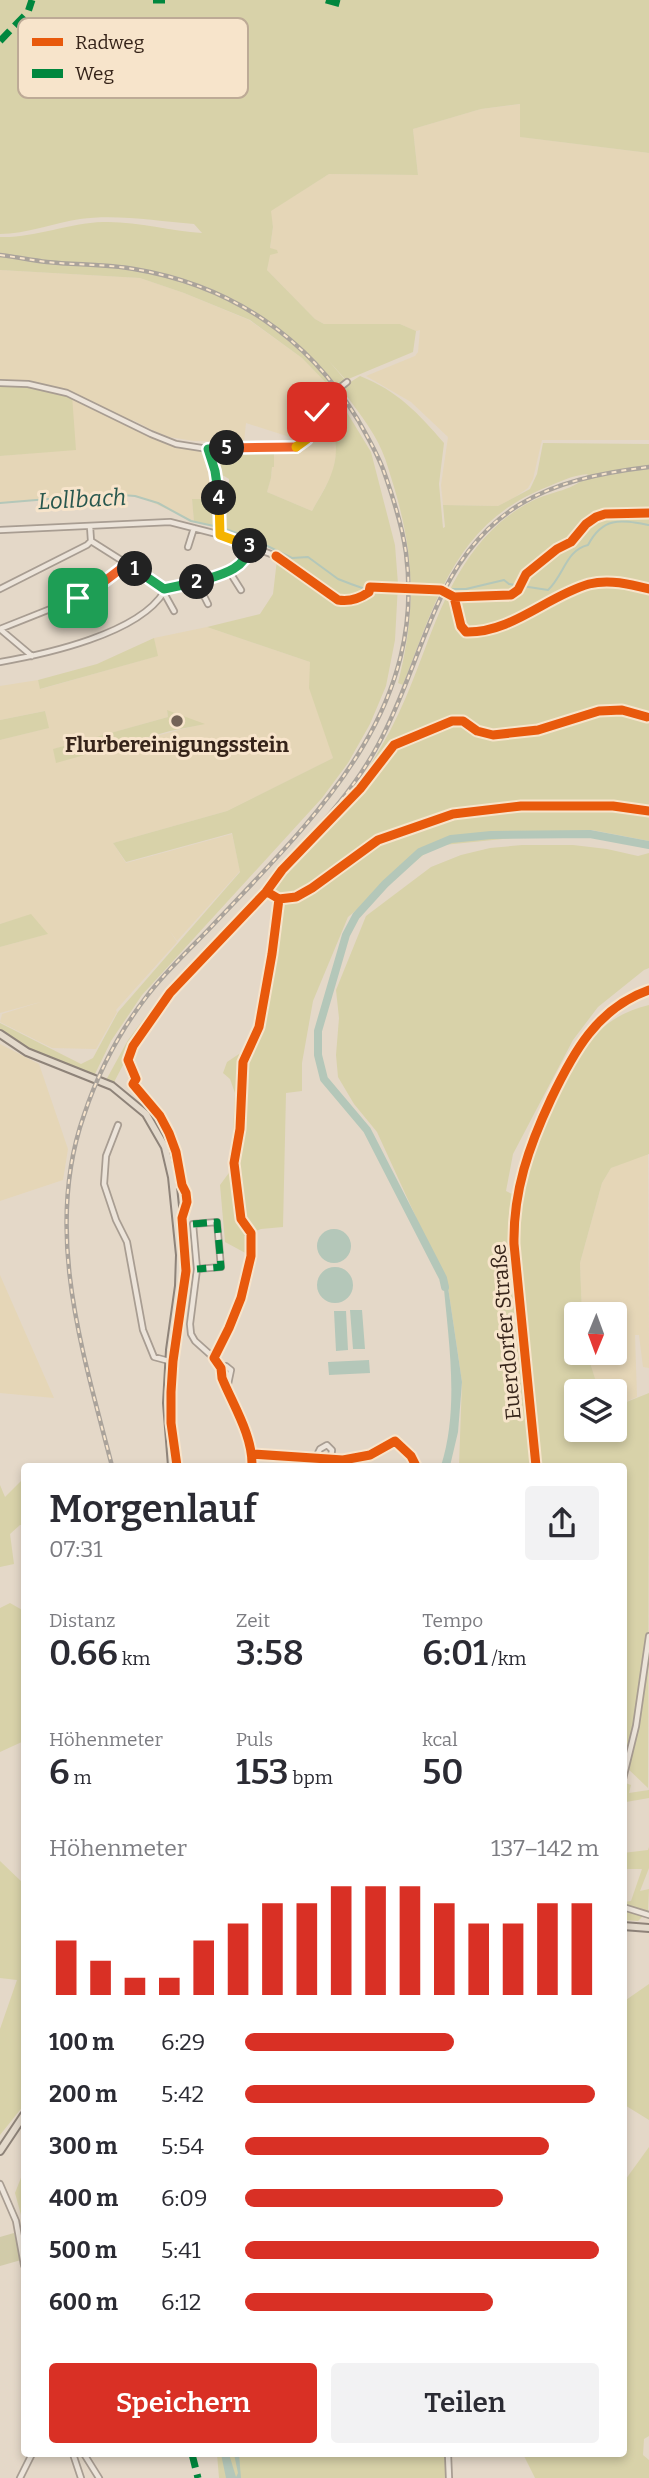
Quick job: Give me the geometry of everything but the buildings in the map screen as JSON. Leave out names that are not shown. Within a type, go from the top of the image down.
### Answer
[{"type":"main road","name":"Euerdorfer Straße","points":[[536,1463],[514,1244],[514,1216],[520,1175],[531,1142],[570,1057],[583,1038],[606,1015],[649,990]]},
{"type":"main road","points":[[0,1034],[27,1052],[112,1086],[146,1114],[160,1135],[172,1177],[180,1255],[179,1286],[169,1362],[168,1432],[172,1463]]},
{"type":"main road","points":[[627,1926],[649,1928]]},
{"type":"main road","points":[[0,2151],[21,2120]]},
{"type":"street","points":[[0,383],[28,384],[67,393],[176,444],[208,449],[301,445],[307,439],[323,401],[347,382]]},
{"type":"street","points":[[208,449],[215,471],[220,530]]},
{"type":"street","points":[[0,530],[170,522],[220,530],[276,556]]},
{"type":"street","points":[[0,589],[87,545],[91,541],[90,526]]},
{"type":"street","points":[[188,547],[194,527]]},
{"type":"street","points":[[91,541],[164,590],[174,611]]},
{"type":"street","points":[[0,662],[76,646],[115,629],[147,610],[164,590],[229,571],[246,558],[250,545]]},
{"type":"street","points":[[32,657],[0,629],[78,598],[127,564]]},
{"type":"street","points":[[229,571],[241,590]]},
{"type":"street","points":[[197,582],[208,604]]},
{"type":"street","points":[[118,1125],[106,1156],[104,1184],[130,1253],[144,1335],[154,1357],[169,1362]]},
{"type":"street","points":[[197,1269],[221,1267],[218,1222],[193,1224],[197,1269],[191,1334],[220,1368],[252,1454],[252,1463]]},
{"type":"street","points":[[220,1368],[226,1366],[231,1370],[227,1390]]},
{"type":"street","points":[[252,1454],[359,1459],[395,1441]]},
{"type":"street","points":[[316,1457],[320,1449],[327,1445],[332,1450],[331,1458]]},
{"type":"street","points":[[627,1763],[636,1726],[649,1636]]},
{"type":"street","points":[[627,1908],[649,1915]]},
{"type":"street","points":[[1,2187],[16,2221],[21,2248]]},
{"type":"street","points":[[20,2478],[30,2457]]},
{"type":"street","points":[[74,2457],[81,2478]]},
{"type":"street","points":[[86,2457],[99,2478]]},
{"type":"street","points":[[448,2457],[449,2478]]},
{"type":"shaded area","points":[[0,0],[649,0],[649,153],[520,137],[520,104],[481,109],[413,129],[418,175],[329,174],[271,211],[273,227],[270,248],[278,253],[270,255],[267,270],[315,319],[324,324],[400,324],[416,331],[413,352],[346,380],[328,360],[346,381],[333,390],[302,358],[250,320],[184,293],[140,278],[0,270],[0,237],[103,222],[202,233],[194,224],[108,217],[80,219],[0,234]]},
{"type":"shaded area","points":[[521,104],[521,137],[649,153],[649,440],[542,440],[533,479],[528,488],[515,497],[498,506],[443,505],[441,485],[448,437],[411,402],[366,376],[415,356],[418,352],[420,330],[416,331],[400,324],[324,324],[315,319],[267,270],[273,227],[270,211],[329,174],[418,175],[413,129],[481,109]]},
{"type":"shaded area","points":[[0,270],[140,278],[184,293],[249,320],[302,358],[333,390],[319,403],[308,431],[296,439],[246,423],[244,442],[194,441],[169,437],[133,420],[132,424],[204,451],[212,461],[217,499],[192,499],[194,522],[143,498],[124,494],[0,503],[0,456],[76,449],[0,383]]},
{"type":"shaded area","points":[[360,376],[396,396],[444,443],[439,484],[443,528],[443,505],[498,506],[530,489],[537,474],[543,443],[649,444],[649,841],[592,830],[434,846],[348,917],[313,1001],[302,1063],[302,1091],[286,1093],[283,1227],[251,1233],[251,1256],[225,1242],[220,1185],[231,1170],[235,1093],[230,1079],[223,1073],[227,1062],[245,1050],[259,1027],[279,899],[266,892],[253,905],[170,993],[133,1046],[112,1086],[105,1082],[128,1040],[164,992],[255,898],[282,875],[356,787],[384,743],[406,697],[444,601],[476,548],[516,510],[576,484],[588,474],[542,489],[512,505],[488,524],[468,546],[438,597],[403,685],[398,683],[408,632],[411,585],[409,561],[401,513],[384,455],[369,427],[341,388]]},
{"type":"shaded area","points":[[0,383],[28,384],[72,395],[76,450],[0,456]]},
{"type":"shaded area","points":[[334,391],[371,452],[395,545],[398,584],[395,640],[386,686],[370,724],[348,763],[322,798],[142,995],[111,1041],[95,1074],[58,1066],[0,1034],[0,1023],[81,1064],[93,1058],[118,1012],[240,872],[232,833],[126,862],[113,843],[227,811],[333,758],[309,688],[310,662],[207,627],[260,614],[273,594],[278,551],[223,527],[218,482],[229,486],[229,479],[217,472],[213,450],[274,449],[274,467],[267,492],[312,511],[332,473],[336,454],[334,431],[313,422],[321,404]]},
{"type":"shaded area","points":[[315,422],[334,431],[337,448],[333,473],[312,511],[267,492],[274,449],[302,446]]},
{"type":"shaded area","points":[[192,499],[217,499],[220,528],[194,522]]},
{"type":"shaded area","points":[[207,627],[310,662],[333,758],[227,811],[113,843],[126,863],[232,834],[240,871],[177,941],[169,930],[177,942],[116,1010],[96,1049],[52,1048],[0,1022],[2,1014],[44,1001],[0,1013],[0,947],[47,934],[31,915],[0,924],[0,740],[48,728],[45,711],[0,720],[0,686],[38,680],[41,689],[157,656],[154,638]],"holes":[[[167,711],[202,724],[56,762],[54,749],[168,717]]]},
{"type":"shaded area","points":[[154,638],[158,656],[40,689],[38,680],[97,664]]},
{"type":"shaded area","points":[[167,710],[205,724],[56,763],[53,749],[168,717]]},
{"type":"shaded area","points":[[45,711],[49,728],[0,740],[0,720]]},
{"type":"shaded area","points":[[573,845],[638,856],[649,853],[649,968],[598,1007],[573,1040],[513,1154],[506,1191],[514,1195],[514,1297],[533,1463],[459,1463],[462,1382],[448,1287],[377,1132],[354,1104],[338,1077],[336,1055],[339,1018],[336,990],[366,916],[431,867],[461,855],[490,848]]},
{"type":"shaded area","points":[[31,914],[48,934],[0,947],[0,924]]},
{"type":"shaded area","points":[[649,1005],[649,1154],[611,1168],[602,1183],[580,1263],[582,1302],[564,1302],[564,1365],[591,1365],[595,1379],[564,1379],[564,1442],[627,1442],[627,1402],[649,1393],[648,1788],[627,1768],[627,1463],[539,1463],[517,1225],[525,1171],[534,1144],[575,1061],[598,1032],[629,1011]]},
{"type":"shaded area","points":[[0,1044],[39,1064],[68,1149],[63,1180],[0,1201]]},
{"type":"shaded area","points":[[648,1153],[649,1368],[643,1367],[639,1335],[635,1335],[637,1397],[627,1401],[627,1379],[595,1379],[591,1365],[627,1365],[627,1302],[582,1302],[580,1263],[602,1183],[611,1168]]},
{"type":"shaded area","points":[[334,1229],[346,1234],[351,1246],[346,1258],[334,1263],[322,1258],[317,1246],[322,1234]]},
{"type":"shaded area","points":[[335,1267],[348,1272],[353,1285],[348,1298],[335,1303],[322,1298],[317,1285],[322,1272]]},
{"type":"shaded area","points":[[0,1275],[54,1398],[0,1393]]},
{"type":"shaded area","points":[[443,1278],[448,1287],[462,1382],[458,1432],[451,1463],[442,1463],[450,1420],[450,1348]]},
{"type":"shaded area","points":[[350,1310],[362,1310],[365,1349],[353,1349]]},
{"type":"shaded area","points":[[334,1311],[346,1311],[348,1350],[336,1351]]},
{"type":"shaded area","points":[[369,1360],[370,1373],[329,1375],[328,1362]]},
{"type":"shaded area","points":[[21,1481],[21,1525],[10,1534],[14,1564],[0,1567],[0,1485],[5,1497]]},
{"type":"shaded area","points":[[10,1603],[21,1609],[21,1742],[0,1752],[0,1608]]},
{"type":"shaded area","points":[[627,1784],[631,1785],[629,1793],[649,1790],[649,1798],[627,1802]]},
{"type":"shaded area","points":[[649,1847],[649,1868],[640,1891],[649,1889],[648,1911],[638,1921],[627,1920],[627,1902],[631,1901],[642,1869],[627,1869],[627,1853],[648,1850]]},
{"type":"shaded area","points":[[0,1861],[21,1881],[21,2109],[0,2135],[0,2029],[17,1980],[0,1978]]},
{"type":"shaded area","points":[[649,1984],[649,2120],[627,2106],[627,1999]]},
{"type":"shaded area","points":[[649,2147],[649,2436],[644,2439],[643,2455],[649,2460],[649,2478],[535,2478],[524,2457],[627,2457],[627,2177]]},
{"type":"shaded area","points":[[21,2178],[21,2215],[15,2193]]},
{"type":"shaded area","points":[[14,2233],[21,2260],[0,2266],[0,2237]]},
{"type":"shaded area","points":[[217,2457],[446,2457],[449,2478],[219,2478]]},
{"type":"shaded area","points":[[222,2457],[230,2457],[236,2477],[238,2473],[235,2457],[239,2457],[241,2478],[226,2478]]},
{"type":"waterway","name":"Lollbach","points":[[0,503],[109,494],[135,496],[158,503],[191,521],[223,528],[255,540],[292,558],[308,557],[338,579],[351,584],[365,589],[396,591]]},
{"type":"waterway","name":"Lollbach","points":[[448,592],[504,580],[509,584],[548,590],[570,557],[588,545],[600,529],[621,521],[649,525]]},
{"type":"waterway","name":"Lollbach","points":[[428,591],[445,596]]},
{"type":"waterway","points":[[445,1287],[443,1278],[367,1130],[324,1079],[318,1055],[318,1031],[346,935],[356,916],[385,884],[420,852],[451,839],[491,835],[590,834],[649,845]]},
{"type":"railway","points":[[0,255],[47,262],[123,267],[169,277],[234,302],[263,319],[315,364],[338,390],[358,420],[383,469],[397,511],[406,553],[408,611],[399,664],[380,714],[354,760],[323,804],[287,846],[147,996],[110,1053],[84,1115],[72,1159],[67,1203],[67,1247],[80,1336],[111,1463]]},
{"type":"railway","points":[[294,854],[339,803],[369,760],[387,728],[436,608],[453,573],[473,545],[495,522],[520,504],[548,490],[612,472],[649,467]]},
{"type":"marked path","points":[[22,18],[28,12],[32,0]]},
{"type":"marked path","points":[[153,0],[165,0]]},
{"type":"marked path","points":[[326,0],[344,5]]},
{"type":"marked path","points":[[0,41],[18,22]]},
{"type":"marked path","points":[[193,1224],[217,1222],[221,1267],[197,1269]]},
{"type":"marked path","points":[[193,2457],[198,2478]]},
{"type":"cycle path","points":[[276,556],[338,600],[358,598],[369,592],[370,587],[441,590],[454,597],[511,595],[518,590],[526,574],[557,549],[571,542],[586,524],[596,517],[605,514],[649,513]]},
{"type":"cycle path","points":[[454,597],[461,626],[466,632],[499,627],[589,584],[612,582],[649,589]]},
{"type":"cycle path","points":[[177,1463],[171,1423],[171,1392],[186,1271],[182,1218],[187,1202],[169,1133],[160,1116],[133,1084],[136,1079],[128,1060],[133,1046],[170,993],[360,789],[394,745],[452,721],[463,721],[477,731],[493,735],[538,730],[599,711],[622,710],[647,717]]},
{"type":"cycle path","points":[[269,893],[279,899],[296,897],[378,840],[453,814],[521,806],[613,806],[649,811]]},
{"type":"cycle path","points":[[252,1463],[246,1432],[222,1378],[221,1368],[214,1358],[241,1298],[251,1256],[251,1233],[241,1219],[234,1163],[240,1129],[243,1062],[259,1027],[279,899]]},
{"type":"cycle path","points":[[536,1463],[514,1244],[519,1187],[543,1117],[578,1049],[601,1020],[615,1008],[649,990]]},
{"type":"cycle path","points":[[252,1454],[343,1460],[370,1455],[395,1441],[414,1463]]},
{"type":"place","name":"Flurbereinigungsstein","points":[[177,721]]},
{"type":"route","points":[[78,598],[127,564],[164,589],[197,582],[241,564],[250,545],[220,535],[217,482],[208,449],[296,447],[307,439],[317,412]]}]
